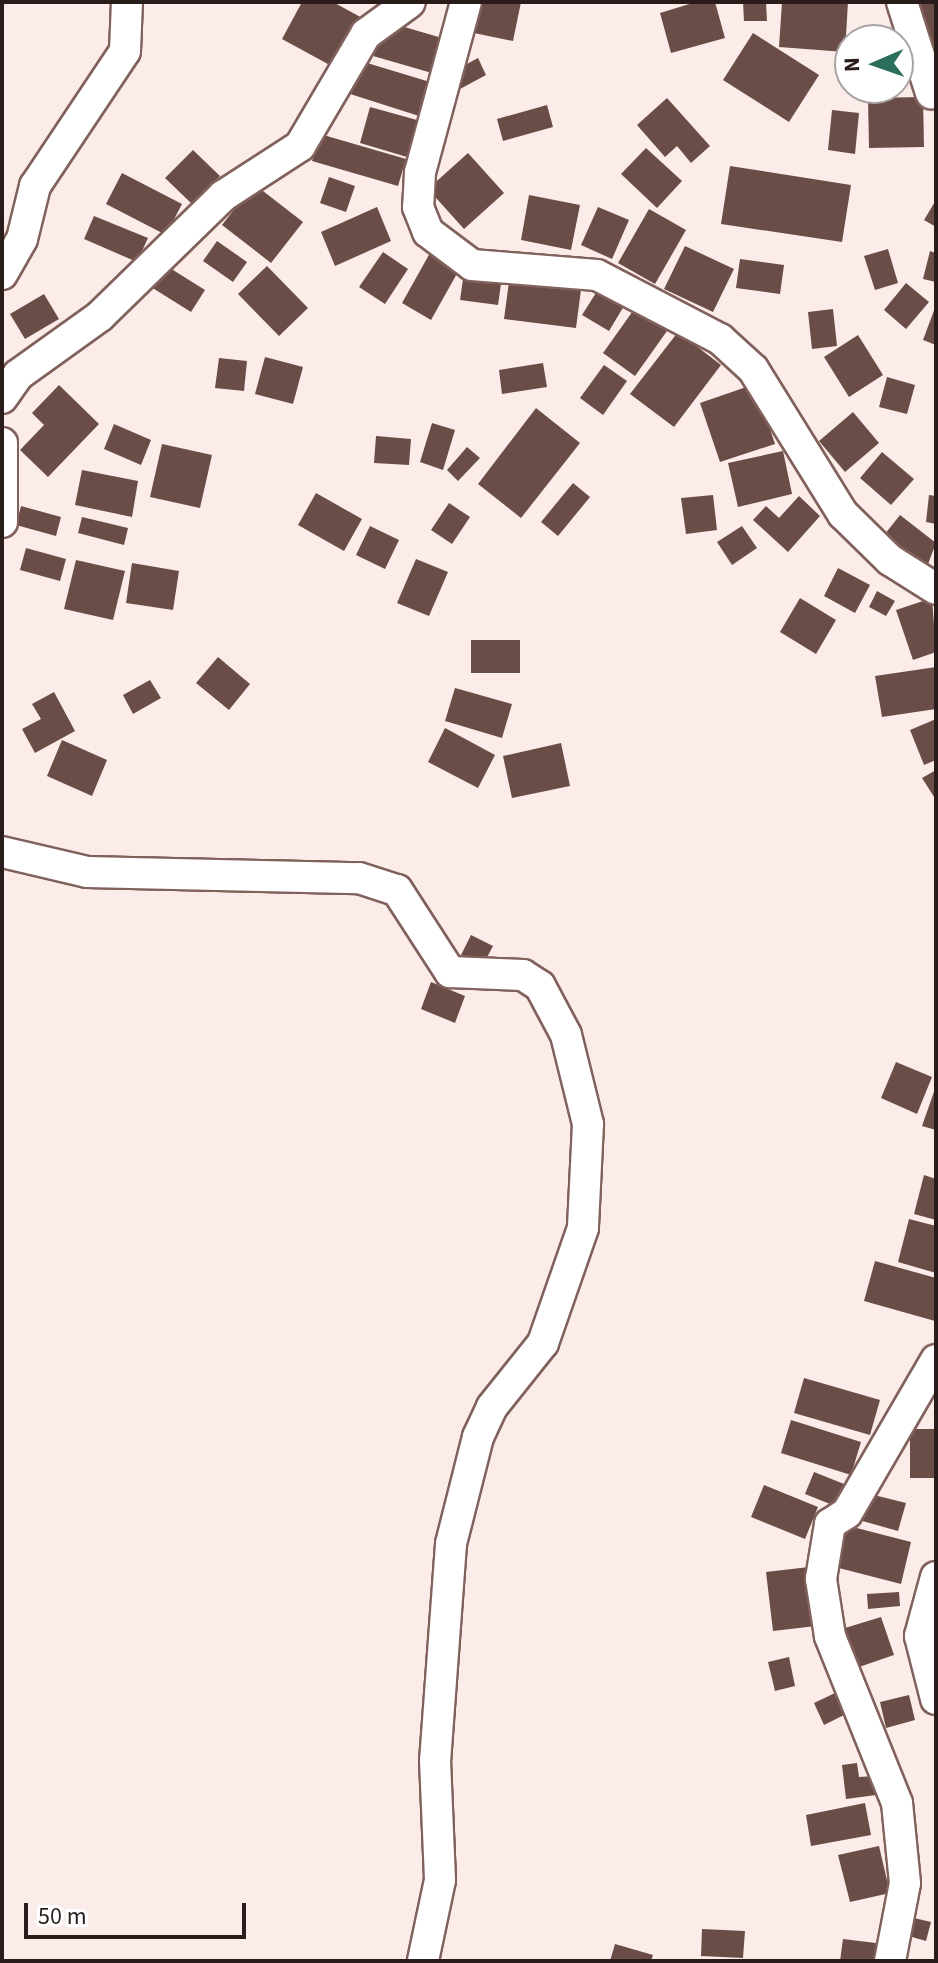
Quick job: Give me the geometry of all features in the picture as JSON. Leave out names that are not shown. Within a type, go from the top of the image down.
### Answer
[{"type":"street","points":[[2,274],[22,239],[35,186],[125,51],[127,2]]},
{"type":"street","points":[[2,398],[18,375],[100,316],[223,196],[300,146],[366,34],[410,2]]},
{"type":"street","points":[[466,2],[420,172],[418,207],[428,232],[472,265],[597,275],[720,339],[753,369],[843,514],[890,560],[936,589]]},
{"type":"street","points":[[902,2],[931,93]]},
{"type":"street","points":[[2,443],[2,522]]},
{"type":"street","points":[[2,852],[87,872],[359,878],[397,890],[450,972],[523,975],[540,986],[566,1035],[588,1124],[583,1228],[543,1343],[492,1407],[478,1437],[451,1544],[435,1760],[440,1880],[423,1961]]},
{"type":"street","points":[[890,1961],[905,1883],[897,1803],[830,1636],[821,1579],[830,1524],[847,1513],[936,1360]]},
{"type":"street","points":[[936,1577],[920,1636],[936,1699]]},
{"type":"building","points":[[302,2],[333,2],[364,19],[337,69],[282,39]]},
{"type":"building","points":[[481,2],[521,2],[513,41],[474,33]]},
{"type":"building","points":[[696,2],[715,2],[725,38],[671,53],[660,13]]},
{"type":"building","points":[[743,2],[766,2],[767,21],[744,21]]},
{"type":"building","points":[[782,2],[848,2],[847,24],[834,24],[834,51],[779,47]]},
{"type":"building","points":[[918,2],[936,2],[936,43],[932,44]]},
{"type":"building","points":[[384,21],[442,38],[432,73],[373,56]]},
{"type":"building","points":[[753,33],[819,75],[789,122],[723,80]]},
{"type":"building","points":[[478,58],[486,75],[460,89],[452,72]]},
{"type":"building","points":[[354,59],[430,82],[419,116],[344,92]]},
{"type":"building","points":[[914,97],[923,97],[924,147],[869,148],[868,104],[914,104]]},
{"type":"building","points":[[667,98],[710,146],[691,163],[677,146],[665,157],[637,125]]},
{"type":"building","points":[[547,105],[553,127],[503,141],[497,119]]},
{"type":"building","points":[[370,107],[417,120],[407,157],[360,143]]},
{"type":"building","points":[[832,110],[859,113],[855,154],[828,150]]},
{"type":"building","points":[[320,134],[406,159],[398,186],[312,161]]},
{"type":"building","points":[[646,148],[682,181],[657,208],[621,174]]},
{"type":"building","points":[[193,150],[220,176],[192,204],[165,178]]},
{"type":"building","points":[[468,153],[504,193],[464,229],[428,189]]},
{"type":"building","points":[[730,166],[851,185],[842,242],[721,224]]},
{"type":"building","points":[[122,173],[182,204],[166,235],[106,204]]},
{"type":"building","points":[[329,177],[355,186],[346,212],[320,203]]},
{"type":"building","points":[[254,184],[303,222],[271,263],[222,225]]},
{"type":"building","points":[[529,195],[580,205],[571,250],[521,240]]},
{"type":"building","points":[[936,200],[936,227],[924,220]]},
{"type":"building","points":[[377,207],[391,241],[335,266],[321,232]]},
{"type":"building","points":[[598,207],[629,220],[612,259],[581,245]]},
{"type":"building","points":[[649,209],[686,230],[655,284],[618,263]]},
{"type":"building","points":[[94,216],[148,238],[137,262],[84,239]]},
{"type":"building","points":[[217,241],[247,262],[233,282],[203,261]]},
{"type":"building","points":[[685,246],[734,269],[713,312],[664,289]]},
{"type":"building","points":[[888,249],[898,283],[875,290],[864,256]]},
{"type":"building","points":[[930,251],[936,253],[936,282],[923,279]]},
{"type":"building","points":[[383,252],[408,269],[385,304],[359,287]]},
{"type":"building","points":[[430,253],[459,270],[431,320],[402,303]]},
{"type":"building","points":[[740,259],[784,265],[780,294],[736,288]]},
{"type":"building","points":[[165,265],[205,290],[191,312],[151,287]]},
{"type":"building","points":[[267,266],[308,308],[279,336],[238,294]]},
{"type":"building","points":[[464,272],[502,277],[498,305],[460,300]]},
{"type":"building","points":[[510,274],[582,282],[576,328],[504,319]]},
{"type":"building","points":[[906,283],[929,302],[906,329],[884,310]]},
{"type":"building","points":[[601,285],[627,301],[609,331],[582,315]]},
{"type":"building","points":[[44,294],[59,319],[25,339],[10,314]]},
{"type":"building","points":[[640,301],[672,324],[635,376],[603,353]]},
{"type":"building","points":[[936,305],[936,345],[923,340]]},
{"type":"building","points":[[833,309],[837,346],[812,349],[808,312]]},
{"type":"building","points":[[678,332],[721,365],[674,427],[630,394]]},
{"type":"building","points":[[858,335],[883,375],[849,397],[824,357]]},
{"type":"building","points":[[265,357],[303,367],[293,404],[255,394]]},
{"type":"building","points":[[219,358],[247,361],[244,391],[215,388]]},
{"type":"building","points":[[543,363],[547,387],[502,394],[499,370]]},
{"type":"building","points":[[604,365],[627,381],[603,415],[580,398]]},
{"type":"building","points":[[887,377],[915,385],[907,414],[879,407]]},
{"type":"building","points":[[755,384],[775,444],[720,462],[700,403]]},
{"type":"building","points":[[59,385],[99,424],[48,477],[20,450],[44,425],[32,413]]},
{"type":"building","points":[[536,408],[580,443],[521,518],[478,484]]},
{"type":"building","points":[[853,412],[879,443],[845,472],[819,441]]},
{"type":"building","points":[[432,423],[455,430],[443,470],[420,462]]},
{"type":"building","points":[[114,424],[151,440],[141,465],[104,449]]},
{"type":"building","points":[[376,436],[411,439],[409,465],[374,463]]},
{"type":"building","points":[[162,444],[212,455],[200,508],[150,497]]},
{"type":"building","points":[[467,447],[480,458],[458,481],[447,470]]},
{"type":"building","points":[[783,451],[792,494],[738,507],[728,463]]},
{"type":"building","points":[[882,452],[914,479],[891,505],[860,478]]},
{"type":"building","points":[[82,470],[138,481],[132,517],[75,505]]},
{"type":"building","points":[[573,483],[590,497],[558,536],[541,522]]},
{"type":"building","points":[[316,493],[362,519],[344,551],[298,525]]},
{"type":"building","points":[[713,495],[717,530],[686,534],[681,498]]},
{"type":"building","points":[[929,495],[936,496],[936,524],[926,522]]},
{"type":"building","points":[[799,496],[820,516],[788,552],[753,520],[766,506],[779,518]]},
{"type":"building","points":[[449,503],[470,517],[452,544],[431,530]]},
{"type":"building","points":[[21,506],[61,517],[56,536],[16,525]]},
{"type":"building","points":[[900,515],[936,543],[925,572],[881,539]]},
{"type":"building","points":[[82,517],[128,528],[124,545],[78,533]]},
{"type":"building","points":[[370,526],[399,540],[385,569],[356,555]]},
{"type":"building","points":[[742,526],[757,548],[732,565],[717,542]]},
{"type":"building","points":[[26,548],[66,559],[60,581],[20,570]]},
{"type":"building","points":[[416,559],[448,572],[429,616],[397,603]]},
{"type":"building","points":[[76,560],[125,571],[113,620],[64,609]]},
{"type":"building","points":[[132,563],[179,571],[173,610],[126,603]]},
{"type":"building","points":[[838,568],[870,585],[855,613],[824,596]]},
{"type":"building","points":[[877,591],[895,601],[886,616],[869,607]]},
{"type":"building","points":[[800,598],[836,620],[816,654],[780,632]]},
{"type":"building","points":[[932,598],[936,652],[913,660],[896,610]]},
{"type":"building","points":[[471,640],[520,640],[520,673],[471,673]]},
{"type":"building","points":[[218,657],[250,684],[229,710],[196,683]]},
{"type":"building","points":[[936,667],[936,709],[882,717],[875,676]]},
{"type":"building","points":[[150,680],[161,698],[133,714],[123,695]]},
{"type":"building","points":[[455,688],[512,704],[502,738],[445,721]]},
{"type":"building","points":[[54,692],[75,731],[35,753],[22,729],[41,719],[32,704]]},
{"type":"building","points":[[936,719],[936,760],[924,765],[910,730]]},
{"type":"building","points":[[445,728],[495,755],[478,788],[428,762]]},
{"type":"building","points":[[62,740],[107,760],[92,796],[47,776]]},
{"type":"building","points":[[561,743],[570,786],[512,798],[503,756]]},
{"type":"building","points":[[936,770],[936,800],[922,778]]},
{"type":"building","points":[[471,935],[493,946],[483,965],[461,955]]},
{"type":"building","points":[[431,982],[465,996],[455,1023],[421,1009]]},
{"type":"building","points":[[896,1062],[932,1077],[917,1114],[881,1098]]},
{"type":"building","points":[[936,1086],[936,1130],[922,1126]]},
{"type":"building","points":[[924,1175],[936,1179],[936,1220],[914,1214]]},
{"type":"building","points":[[909,1219],[936,1226],[936,1273],[898,1262]]},
{"type":"building","points":[[875,1261],[936,1278],[935,1321],[864,1301]]},
{"type":"building","points":[[804,1378],[880,1400],[870,1435],[794,1413]]},
{"type":"building","points":[[791,1420],[861,1442],[851,1475],[781,1453]]},
{"type":"building","points":[[910,1429],[936,1429],[936,1478],[910,1478]]},
{"type":"building","points":[[814,1472],[844,1484],[835,1506],[805,1494]]},
{"type":"building","points":[[764,1485],[818,1507],[805,1539],[751,1517]]},
{"type":"building","points":[[866,1493],[906,1503],[898,1531],[859,1520]]},
{"type":"building","points":[[845,1525],[911,1542],[901,1584],[835,1567]]},
{"type":"building","points":[[809,1567],[816,1626],[773,1631],[766,1572]]},
{"type":"building","points":[[899,1592],[900,1606],[868,1609],[867,1594]]},
{"type":"building","points":[[881,1617],[894,1655],[859,1667],[845,1628]]},
{"type":"building","points":[[789,1657],[795,1686],[775,1691],[768,1662]]},
{"type":"building","points":[[835,1693],[846,1714],[824,1725],[814,1703]]},
{"type":"building","points":[[909,1695],[915,1720],[886,1728],[880,1702]]},
{"type":"building","points":[[857,1763],[859,1777],[874,1776],[876,1795],[846,1799],[842,1765]]},
{"type":"building","points":[[865,1803],[871,1835],[811,1846],[806,1815]]},
{"type":"building","points":[[879,1846],[890,1893],[850,1902],[838,1855]]},
{"type":"building","points":[[910,1917],[931,1922],[926,1941],[905,1935]]},
{"type":"building","points":[[702,1929],[745,1931],[743,1958],[701,1956]]},
{"type":"building","points":[[843,1939],[876,1943],[874,1961],[840,1961]]},
{"type":"building","points":[[615,1944],[653,1955],[651,1961],[610,1961]]}]
